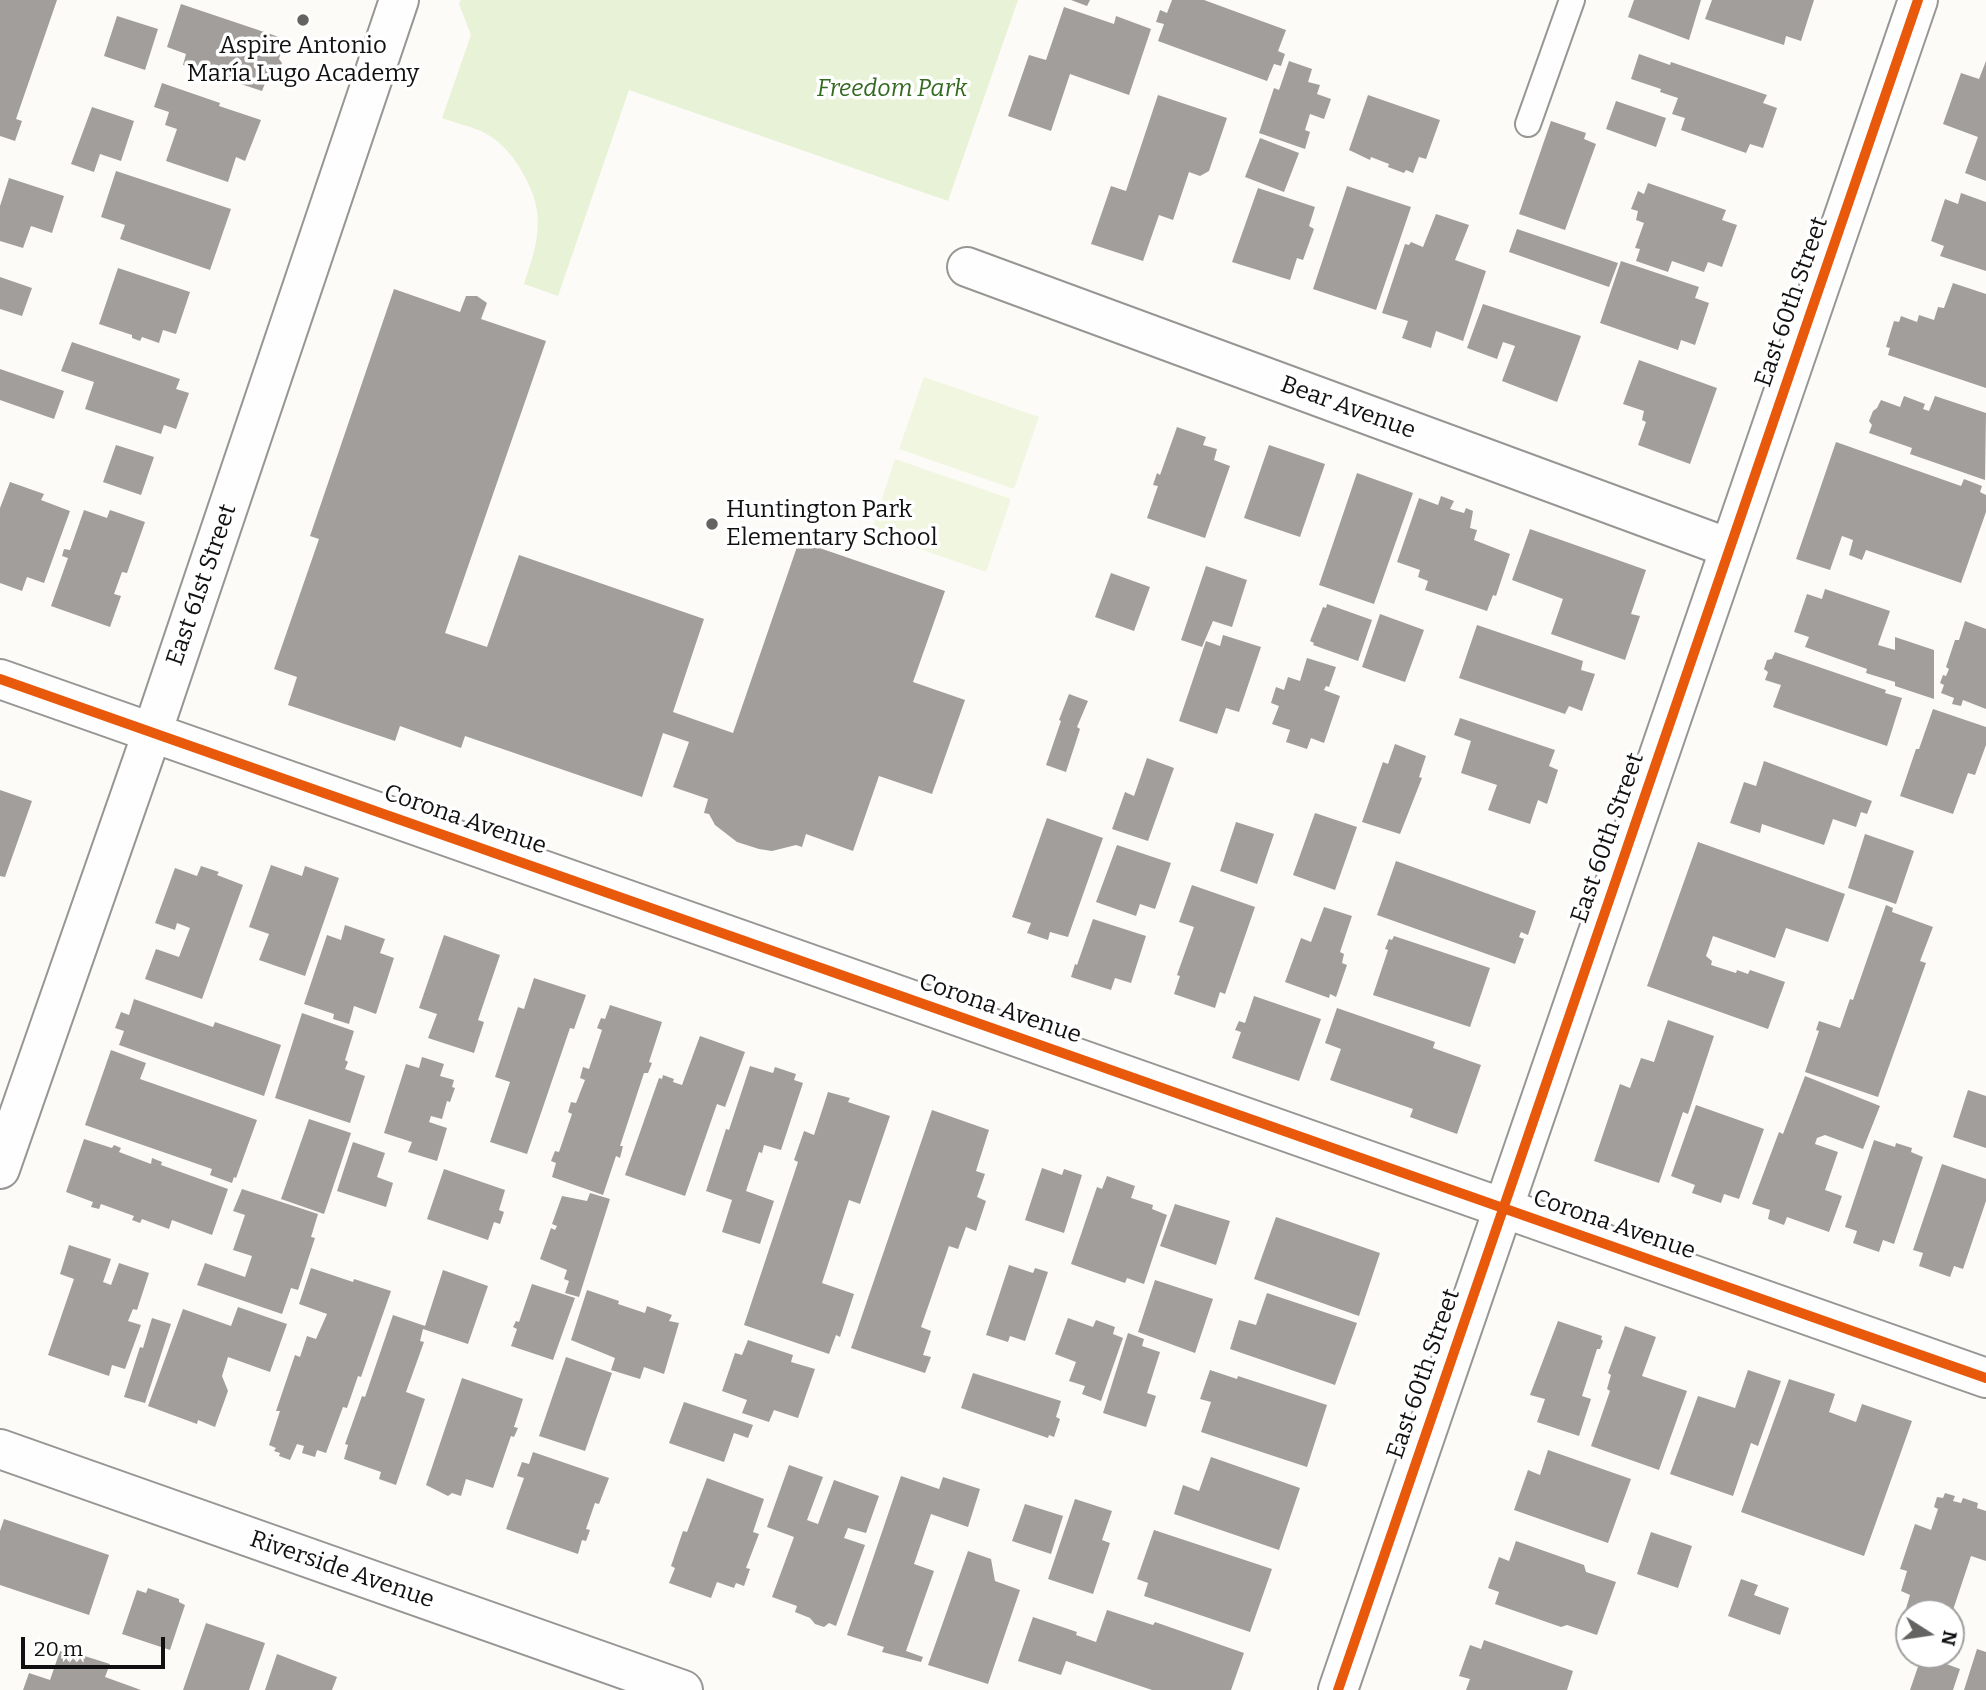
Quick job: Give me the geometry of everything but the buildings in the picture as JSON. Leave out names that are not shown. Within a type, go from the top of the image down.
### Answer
[{"type":"street","name":"East 61st Street","points":[[0,1169],[152,733],[399,0]]},
{"type":"street","name":"East 60th Street","points":[[1338,1690],[1918,0]]},
{"type":"street","name":"Bear Avenue","points":[[967,267],[1730,548]]},
{"type":"street","name":"Corona Avenue","points":[[0,679],[1986,1378]]},
{"type":"street","name":"Riverside Avenue","points":[[0,1449],[683,1690]]},
{"type":"lane","points":[[1528,124],[1572,0]]},
{"type":"green space","name":"Freedom Park","points":[[461,0],[1018,0],[948,201],[629,90],[558,296],[524,284],[534,252],[538,224],[533,196],[518,165],[503,146],[488,135],[442,118],[471,35],[459,4]]},
{"type":"green space","points":[[924,377],[1039,417],[1014,489],[899,449]]},
{"type":"green space","points":[[895,459],[1011,499],[986,572],[871,532]]},
{"type":"cycle path","points":[[1338,1690],[1918,0]]},
{"type":"cycle path","points":[[0,679],[1986,1378]]},
{"type":"place","name":"Aspire Antonio María Lugo Academy","points":[[303,20]]},
{"type":"place","name":"Huntington Park Elementary School","points":[[712,524]]}]
